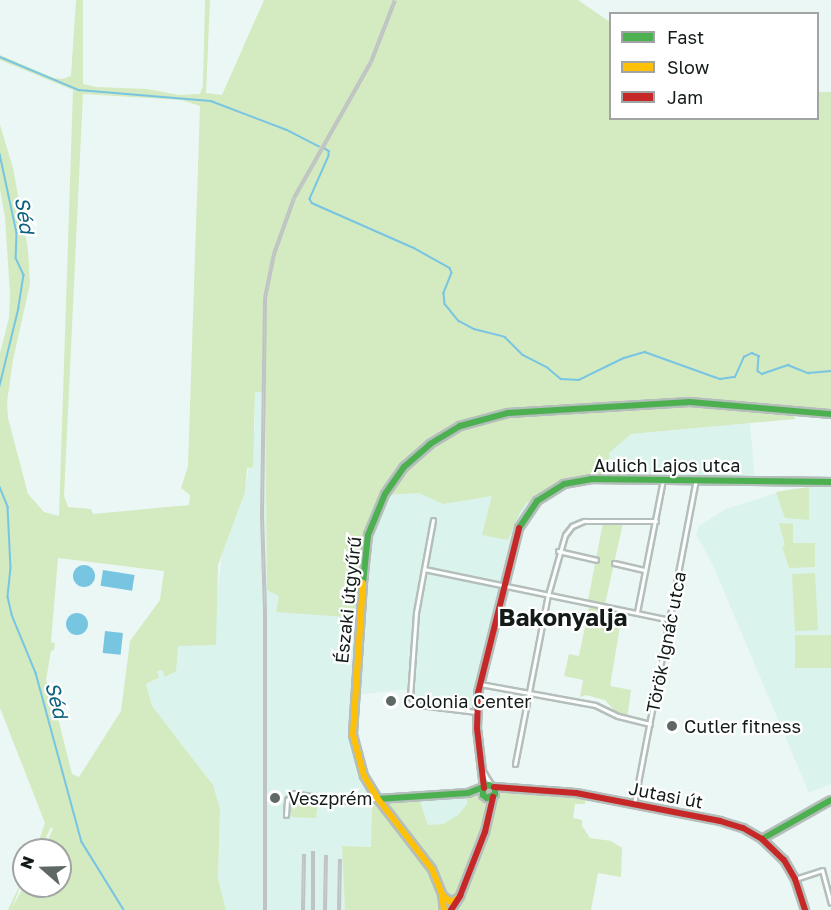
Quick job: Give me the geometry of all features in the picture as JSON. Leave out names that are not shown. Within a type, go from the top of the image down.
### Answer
[{"type":"street","name":"Északi útgyűrű","points":[[444,910],[442,894],[432,869],[378,799],[360,767],[353,735],[363,570],[368,535],[378,508],[393,481],[416,455],[460,426],[508,413],[690,402],[831,414]]},
{"type":"street","name":"Aulich Lajos utca","points":[[460,896],[490,812],[477,712],[480,684],[519,528],[531,507],[550,491],[564,484],[591,479],[831,482]]},
{"type":"street","name":"Török Ignác utca","points":[[634,804],[696,480]]},
{"type":"street","points":[[637,613],[662,484]]},
{"type":"street","points":[[433,520],[416,613],[410,697],[419,705],[477,712]]},
{"type":"street","points":[[515,764],[548,595],[558,551],[567,531],[584,521],[656,521]]},
{"type":"street","points":[[558,551],[596,560]]},
{"type":"street","points":[[614,564],[646,570]]},
{"type":"street","points":[[424,569],[670,620]]},
{"type":"street","points":[[480,684],[529,691],[595,705],[618,716],[650,724]]},
{"type":"street","name":"Jutasi út","points":[[286,815],[288,797],[296,793],[338,801],[488,791],[558,790],[720,821],[743,828],[762,839],[784,860],[795,879],[805,910]]},
{"type":"street","points":[[762,839],[830,803]]},
{"type":"street","points":[[795,879],[822,870],[831,903]]},
{"type":"street","points":[[442,894],[446,901],[451,902],[460,896]]},
{"type":"street","points":[[451,910],[460,896]]},
{"type":"shaded area","points":[[255,392],[265,392],[267,589],[279,596],[276,612],[369,535],[386,495],[419,493],[443,504],[523,491],[529,501],[530,508],[518,528],[476,711],[420,705],[413,701],[410,689],[355,695],[353,735],[359,766],[378,798],[372,807],[372,847],[342,846],[345,910],[226,910],[218,879],[220,809],[213,785],[152,706],[146,684],[159,679],[157,671],[162,669],[165,677],[177,646],[217,593],[223,548],[245,492],[255,427]]},
{"type":"shaded area","points":[[750,423],[755,480],[610,478],[609,453],[631,434]]},
{"type":"shaded area","points":[[831,486],[831,784],[809,793],[712,563],[696,534],[699,526],[726,509],[789,489]]},
{"type":"shaded area","points":[[466,793],[467,803],[458,815],[443,824],[428,825],[418,795]]},
{"type":"green space","points":[[76,0],[83,0],[83,84],[96,87],[147,89],[179,95],[200,94],[203,86],[205,0],[210,0],[206,93],[222,95],[264,0],[578,0],[609,21],[609,120],[819,120],[819,92],[831,92],[831,413],[794,410],[795,419],[631,434],[609,453],[610,478],[564,484],[530,508],[528,501],[520,512],[508,540],[482,535],[492,496],[443,504],[419,493],[386,495],[369,535],[360,618],[276,612],[279,596],[267,590],[265,392],[255,392],[253,467],[247,468],[245,492],[218,565],[216,645],[178,646],[176,671],[165,677],[162,670],[157,671],[159,678],[146,684],[152,706],[213,785],[220,809],[218,879],[226,910],[8,910],[14,898],[16,898],[12,908],[17,898],[72,898],[72,838],[49,838],[53,829],[51,827],[46,838],[40,838],[45,823],[0,708],[0,353],[9,318],[10,294],[5,217],[0,190],[0,125],[13,168],[28,249],[30,284],[13,360],[7,402],[8,418],[28,494],[44,512],[59,516],[73,90],[0,60],[0,55],[54,78],[62,79],[71,76]],"holes":[[[83,94],[181,100],[200,106],[188,466],[181,488],[190,495],[189,505],[93,514],[91,509],[68,507],[64,496]],[[58,558],[164,571],[160,600],[130,641],[121,711],[79,777],[72,774],[56,710],[61,708],[59,698],[53,699],[46,680],[51,651],[54,650],[55,643],[51,642]]]},
{"type":"green space","points":[[809,487],[809,520],[785,518],[776,492]]},
{"type":"green space","points":[[603,523],[623,523],[605,604],[588,600]]},
{"type":"green space","points":[[779,523],[793,524],[793,543],[815,543],[815,567],[789,568],[782,547],[785,545]]},
{"type":"green space","points":[[815,573],[818,630],[795,631],[792,574]]},
{"type":"green space","points":[[589,607],[622,614],[610,686],[631,690],[627,719],[612,713],[613,709],[605,700],[586,695],[580,697],[583,680],[564,676],[569,654],[579,656]]},
{"type":"green space","points":[[795,635],[831,635],[831,668],[795,668]]},
{"type":"green space","points":[[513,790],[586,794],[585,804],[575,804],[573,818],[582,820],[582,826],[590,838],[611,841],[622,848],[621,877],[598,873],[591,910],[345,910],[342,846],[371,847],[372,807],[378,798],[418,795],[428,825],[443,824],[458,815],[467,804],[466,793],[483,795],[489,810],[495,795]]},
{"type":"green space","points":[[298,798],[318,803],[316,818],[291,817],[291,800]]},
{"type":"water","points":[[84,565],[92,568],[95,576],[92,584],[84,587],[76,584],[73,576],[76,568]]},
{"type":"water","points":[[103,570],[135,575],[132,591],[100,586]]},
{"type":"water","points":[[77,613],[85,616],[88,624],[85,632],[77,635],[69,632],[66,624],[69,616]]},
{"type":"water","points":[[105,631],[123,633],[121,655],[103,653]]},
{"type":"waterway","points":[[0,57],[79,90],[211,101],[287,130],[319,146]]},
{"type":"waterway","points":[[324,148],[329,151],[329,156],[310,199],[312,203],[414,248],[450,268],[452,273],[444,293],[445,304],[459,321],[474,329],[505,337],[523,355],[548,368],[561,379],[579,380],[624,358],[645,352],[720,379],[735,377],[744,357],[752,353],[759,356],[758,371],[762,374],[788,365],[808,373],[831,371]]},
{"type":"waterway","name":"Séd","points":[[0,154],[17,233],[16,258],[24,275],[19,308],[0,386]]},
{"type":"waterway","name":"Séd","points":[[0,487],[8,507],[11,568],[8,597],[12,615],[36,673],[82,842],[124,910]]},
{"type":"railway","points":[[265,910],[265,611],[262,516],[265,298],[274,254],[294,198],[371,62],[395,0]]},
{"type":"railway","points":[[313,851],[313,910]]},
{"type":"railway","points":[[303,910],[304,854]]},
{"type":"railway","points":[[325,910],[326,855]]},
{"type":"railway","points":[[339,910],[340,859]]},
{"type":"traffic: fast","points":[[363,583],[368,535],[385,494],[404,467],[430,444],[460,426],[508,413],[690,402],[831,414]]},
{"type":"traffic: fast","points":[[519,528],[537,501],[564,484],[591,479],[831,482]]},
{"type":"traffic: fast","points":[[378,799],[468,793],[489,785],[495,788],[495,794],[487,798],[483,795],[483,789]]},
{"type":"traffic: fast","points":[[762,839],[831,800]]},
{"type":"traffic: slow","points":[[363,583],[353,735],[364,776],[378,799],[432,869],[442,894],[444,910]]},
{"type":"traffic: slow","points":[[443,896],[451,902],[458,898]]},
{"type":"traffic: jam","points":[[484,788],[477,728],[478,693],[519,528]]},
{"type":"traffic: jam","points":[[494,787],[576,793],[720,821],[743,828],[762,839],[784,860],[795,879],[805,910]]},
{"type":"traffic: jam","points":[[451,910],[460,896],[485,832],[493,797]]},
{"type":"place","name":"Colonia Center","points":[[391,701]]},
{"type":"place","name":"Cutler fitness","points":[[672,726]]},
{"type":"place","name":"Veszprém","points":[[275,798]]},
{"type":"district","name":"Bakonyalja","points":[[563,617]]}]
